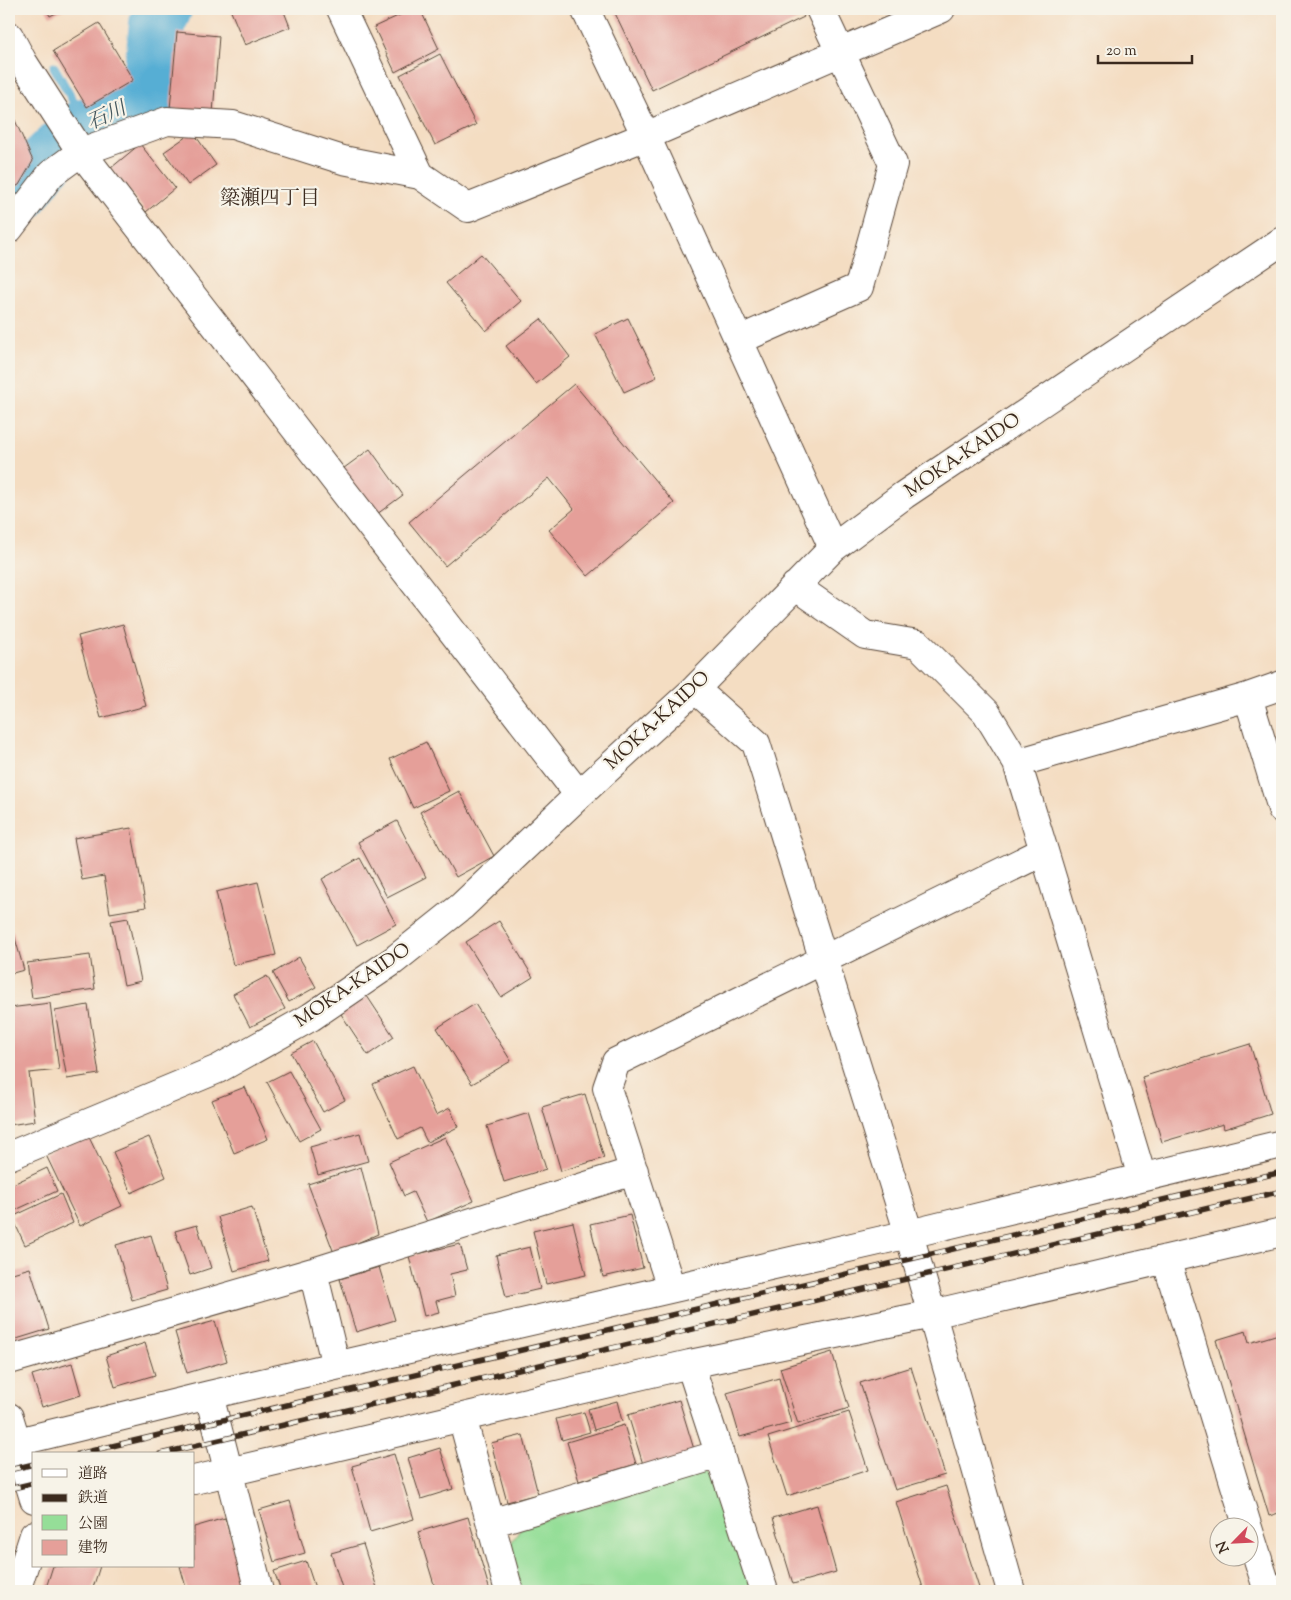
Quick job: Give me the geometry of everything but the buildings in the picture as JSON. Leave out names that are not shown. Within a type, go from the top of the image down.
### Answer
[{"type":"street","points":[[341,9],[420,175]]},
{"type":"street","points":[[585,9],[646,136],[833,548]]},
{"type":"street","points":[[739,340],[859,287],[892,164],[820,9]]},
{"type":"street","points":[[9,229],[50,174],[82,152],[167,121],[233,125],[342,160],[420,175],[468,208],[646,136],[941,9]]},
{"type":"street","points":[[9,36],[16,65],[578,795]]},
{"type":"street","name":"MOKA-KAIDO","points":[[9,1156],[218,1069],[311,1017],[393,961],[462,906],[578,795],[695,689],[833,548],[904,495],[1282,241]]},
{"type":"street","points":[[795,586],[865,634],[918,644],[986,712],[1017,763],[1142,1178]]},
{"type":"street","points":[[1017,763],[1282,686]]},
{"type":"street","points":[[695,689],[756,743],[909,1234],[1011,1591]]},
{"type":"street","points":[[1248,697],[1282,809]]},
{"type":"street","points":[[671,1288],[607,1088],[616,1062],[1044,851]]},
{"type":"street","points":[[32,1493],[11,1434],[209,1395],[909,1234],[1282,1144]]},
{"type":"street","points":[[9,1360],[313,1272],[634,1171]]},
{"type":"street","points":[[195,1480],[690,1364],[932,1314],[1282,1232]]},
{"type":"street","points":[[1166,1259],[1245,1518]]},
{"type":"street","points":[[313,1272],[336,1366]]},
{"type":"street","points":[[690,1364],[764,1591]]},
{"type":"street","points":[[209,1395],[259,1591]]},
{"type":"street","points":[[462,1417],[509,1591]]},
{"type":"street","points":[[490,1523],[720,1454]]},
{"type":"street","points":[[16,1591],[32,1542]]},
{"type":"street","points":[[1258,1560],[1268,1591]]},
{"type":"green space","points":[[704,1471],[720,1482],[756,1591],[522,1591],[509,1546],[522,1527]]},
{"type":"waterway","name":"石川","points":[[9,210],[43,164],[81,128],[149,98],[157,24],[164,9]]},
{"type":"waterway","points":[[54,67],[87,126]]},
{"type":"railway","points":[[87,1452],[1282,1172]]},
{"type":"railway","points":[[169,1452],[1282,1191]]},
{"type":"railway","points":[[9,1470],[32,1464]]},
{"type":"railway","points":[[9,1489],[32,1483]]},
{"type":"district","name":"簗瀬四丁目","points":[[270,199]]}]
